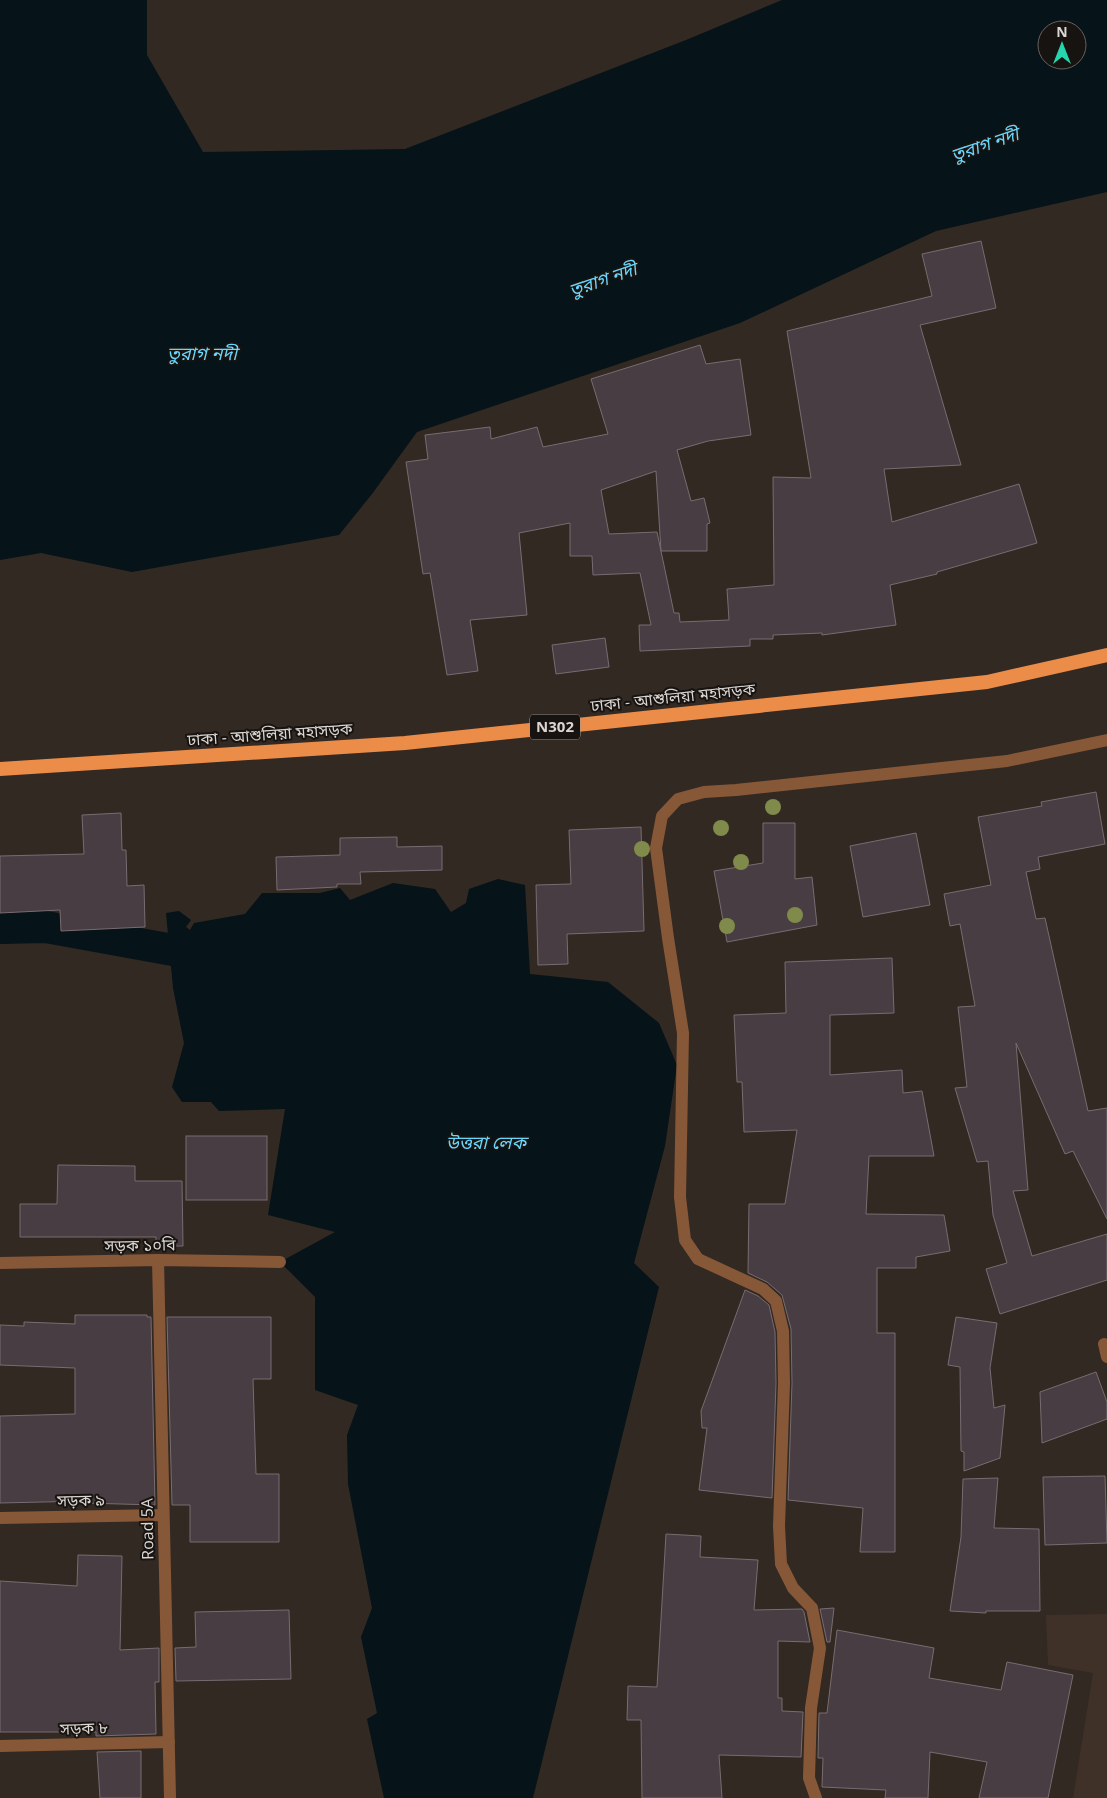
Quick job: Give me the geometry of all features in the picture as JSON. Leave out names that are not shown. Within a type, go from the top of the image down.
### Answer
[{"type":"highway","name":"ঢাকা - আশুলিয়া মহাসড়ক","points":[[0,769],[425,741],[987,682],[1107,655]]},
{"type":"street","points":[[816,1798],[809,1778],[811,1708],[820,1648],[812,1608],[793,1588],[781,1564],[779,1526],[784,1383],[783,1331],[776,1301],[763,1289],[698,1259],[685,1240],[680,1197],[683,1033],[656,848],[662,816],[678,799],[704,792],[1007,760],[1107,740]]},
{"type":"street","name":"সড়ক ১০বি","points":[[0,1263],[158,1260],[280,1262]]},
{"type":"street","name":"Road 5A","points":[[158,1260],[170,1798]]},
{"type":"street","points":[[1104,1344],[1107,1357]]},
{"type":"street","name":"সড়ক ৯","points":[[0,1518],[163,1515]]},
{"type":"street","name":"সড়ক ৮","points":[[0,1746],[169,1742]]},
{"type":"shaded area","points":[[1107,1614],[1107,1798],[1073,1798],[1093,1673],[1048,1665],[1046,1615]]},
{"type":"water","name":"তুরাগ নদী","points":[[0,0],[147,0],[147,55],[203,152],[405,149],[686,40],[782,0],[1107,0],[1107,192],[936,231],[740,323],[417,432],[372,494],[339,535],[132,572],[41,553],[0,560]]},
{"type":"water","name":"উত্তরা লেক","points":[[498,879],[525,885],[530,974],[608,982],[659,1023],[677,1065],[665,1146],[634,1263],[659,1287],[533,1798],[384,1798],[367,1719],[377,1713],[361,1637],[372,1608],[348,1484],[347,1435],[358,1405],[315,1390],[315,1297],[280,1262],[335,1232],[268,1215],[285,1109],[219,1111],[211,1102],[182,1102],[172,1087],[184,1043],[173,988],[166,913],[179,911],[191,920],[186,927],[190,930],[194,923],[245,914],[262,893],[320,893],[340,888],[350,900],[393,883],[435,889],[451,912],[466,903],[469,889]]},
{"type":"building","points":[[981,241],[996,308],[920,325],[961,465],[884,469],[892,522],[1019,484],[1037,543],[937,572],[937,574],[890,585],[896,625],[822,635],[822,633],[773,635],[773,639],[750,639],[750,646],[640,651],[639,625],[651,625],[640,573],[593,575],[592,556],[570,556],[570,523],[519,533],[527,615],[470,620],[478,671],[447,675],[430,573],[423,574],[406,462],[428,459],[425,435],[490,427],[491,439],[537,427],[543,447],[608,434],[591,379],[700,345],[706,364],[740,359],[751,435],[708,441],[677,450],[691,501],[704,498],[710,523],[707,524],[707,551],[661,551],[656,471],[601,490],[609,534],[657,532],[674,613],[679,613],[680,622],[729,620],[727,589],[774,585],[773,477],[811,478],[787,331],[932,296],[922,254]]},
{"type":"building","points":[[605,638],[609,667],[556,674],[552,645]]},
{"type":"building","points":[[1096,792],[1105,844],[1038,857],[1040,869],[1026,872],[1036,919],[1045,918],[1088,1111],[1107,1108],[1107,1219],[1073,1151],[1065,1154],[1016,1043],[1028,1190],[1013,1191],[1032,1256],[1107,1234],[1107,1280],[1000,1314],[986,1269],[1007,1263],[993,1215],[988,1161],[977,1162],[955,1088],[967,1087],[958,1007],[975,1006],[960,924],[950,926],[944,894],[991,885],[978,817],[1042,806],[1041,802]]},
{"type":"building","points":[[121,813],[122,850],[126,850],[127,886],[144,885],[145,927],[61,931],[60,910],[0,913],[0,856],[84,854],[82,815]]},
{"type":"building","points":[[763,823],[795,823],[795,879],[812,877],[817,925],[727,942],[714,871],[763,863]]},
{"type":"building","points":[[641,827],[644,931],[567,934],[568,964],[538,965],[536,885],[571,884],[569,830]]},
{"type":"building","points":[[916,833],[930,905],[863,917],[850,846]]},
{"type":"building","points":[[397,837],[397,847],[442,846],[442,870],[360,872],[361,884],[337,884],[337,887],[277,890],[276,857],[340,855],[340,838]]},
{"type":"building","points":[[892,958],[894,1013],[830,1015],[830,1075],[902,1070],[903,1093],[922,1091],[934,1156],[869,1156],[866,1214],[944,1215],[950,1251],[916,1257],[916,1268],[877,1268],[877,1333],[895,1333],[895,1552],[860,1552],[863,1508],[788,1500],[792,1383],[791,1329],[782,1295],[767,1282],[748,1273],[749,1204],[785,1204],[797,1130],[744,1132],[742,1082],[737,1082],[734,1015],[786,1013],[785,962]]},
{"type":"building","points":[[186,1136],[267,1136],[267,1200],[186,1200]]},
{"type":"building","points":[[58,1165],[135,1166],[135,1181],[182,1181],[183,1246],[156,1246],[156,1237],[20,1237],[20,1204],[57,1204]]},
{"type":"building","points":[[745,1290],[758,1296],[769,1305],[775,1332],[776,1383],[772,1498],[699,1490],[707,1428],[702,1428],[701,1411]]},
{"type":"building","points":[[75,1315],[147,1315],[147,1317],[151,1317],[155,1505],[86,1503],[86,1501],[0,1503],[0,1416],[75,1414],[75,1368],[0,1365],[0,1325],[24,1326],[24,1322],[75,1324]]},
{"type":"building","points":[[167,1317],[271,1317],[271,1379],[253,1379],[256,1474],[279,1474],[279,1542],[190,1542],[190,1505],[172,1505]]},
{"type":"building","points":[[956,1317],[997,1323],[990,1368],[994,1408],[1005,1405],[1000,1458],[964,1471],[964,1452],[961,1451],[960,1367],[948,1365]]},
{"type":"building","points":[[1096,1372],[1107,1402],[1107,1419],[1042,1443],[1040,1392]]},
{"type":"building","points":[[1105,1476],[1107,1543],[1045,1545],[1043,1477]]},
{"type":"building","points":[[998,1478],[994,1528],[1039,1529],[1040,1611],[986,1611],[986,1613],[950,1611],[961,1537],[963,1479]]},
{"type":"building","points":[[666,1534],[701,1536],[700,1557],[758,1560],[754,1610],[802,1609],[804,1612],[810,1642],[778,1641],[778,1698],[782,1698],[782,1711],[803,1712],[801,1757],[719,1755],[722,1798],[642,1798],[641,1720],[627,1720],[628,1686],[657,1687]]},
{"type":"building","points":[[78,1555],[122,1556],[120,1650],[159,1648],[159,1682],[155,1682],[156,1734],[96,1736],[96,1732],[0,1732],[0,1581],[77,1586]]},
{"type":"building","points":[[834,1608],[830,1642],[827,1642],[820,1609]]},
{"type":"building","points":[[289,1610],[291,1679],[176,1681],[175,1648],[196,1647],[195,1612]]},
{"type":"building","points":[[837,1630],[934,1648],[929,1678],[1001,1690],[1007,1662],[1073,1675],[1048,1798],[979,1798],[987,1762],[930,1752],[928,1798],[885,1798],[886,1790],[822,1787],[823,1758],[818,1758],[819,1713],[827,1713]]},
{"type":"building","points":[[141,1751],[141,1798],[100,1798],[97,1752]]},
{"type":"waterway","points":[[0,928],[46,927],[195,954],[212,959]]}]
